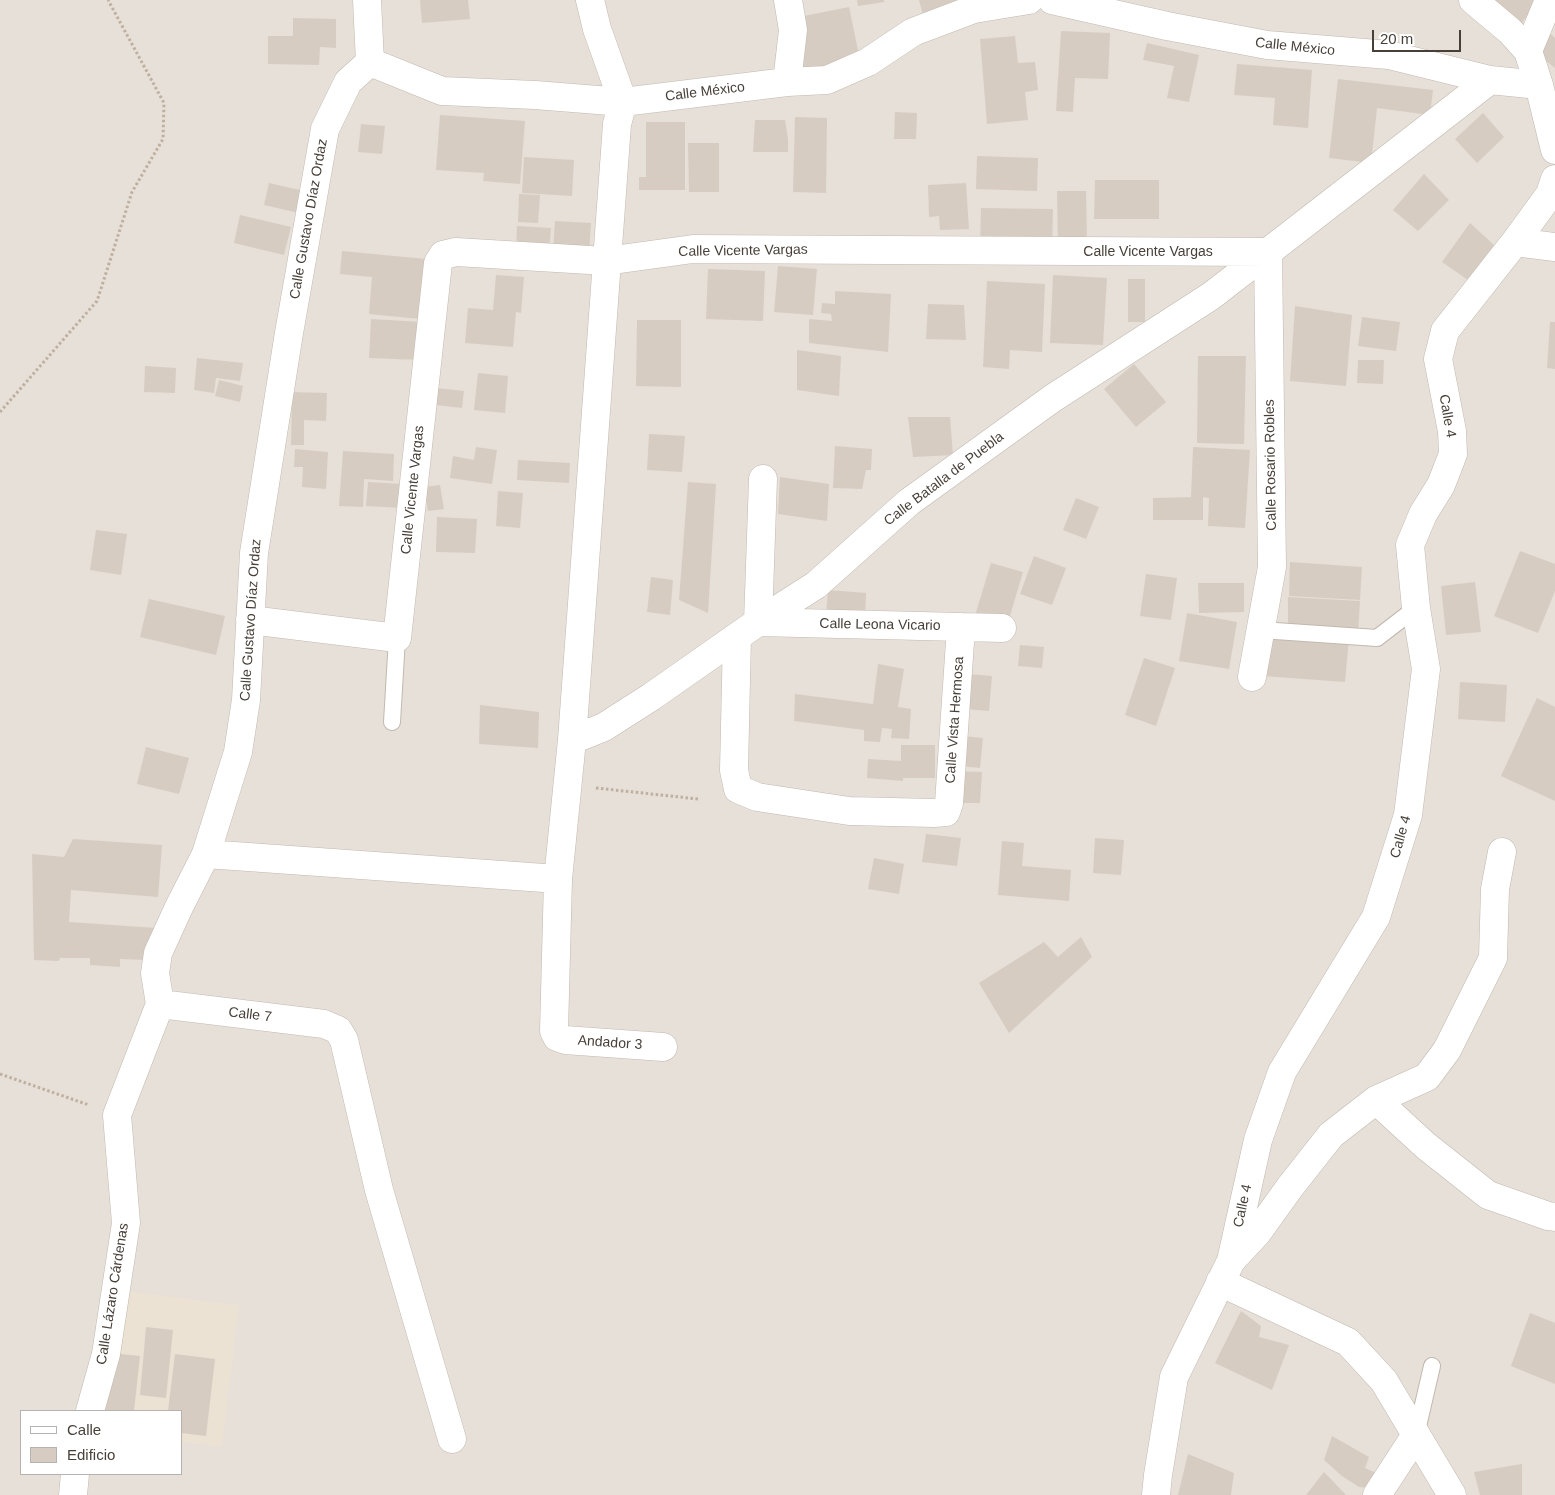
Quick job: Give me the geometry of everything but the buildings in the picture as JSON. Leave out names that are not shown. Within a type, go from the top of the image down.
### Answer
[{"type":"street","points":[[367,0],[370,62]]},
{"type":"street","points":[[206,854],[558,879],[572,740],[617,124],[623,102],[597,29],[590,0]]},
{"type":"street","points":[[787,82],[793,30],[788,0]]},
{"type":"street","name":"Calle México","points":[[370,62],[442,91],[534,95],[623,102],[787,82],[827,80],[868,62],[912,32],[974,9],[1028,0]]},
{"type":"street","name":"Calle México","points":[[1052,0],[1086,4],[1267,46],[1389,56],[1490,80],[1539,85]]},
{"type":"street","points":[[1473,0],[1510,30],[1528,51],[1539,85],[1555,150]]},
{"type":"street","points":[[1528,51],[1548,0]]},
{"type":"street","name":"Calle Gustavo Díaz Ordaz","points":[[160,1004],[155,972],[158,953],[206,854],[238,752],[246,700],[254,554],[289,333],[325,129],[348,82],[370,62]]},
{"type":"street","points":[[1268,252],[1490,80]]},
{"type":"street","name":"Calle 4","points":[[1156,1495],[1174,1377],[1226,1272],[1258,1140],[1282,1072],[1376,917],[1408,815],[1426,669],[1416,608],[1410,545],[1423,514],[1441,486],[1453,454],[1452,431],[1438,359],[1445,331],[1516,242],[1550,194],[1555,179]]},
{"type":"street","points":[[1516,242],[1555,247]]},
{"type":"street","name":"Calle Vicente Vargas","points":[[397,638],[438,263],[443,255],[456,252],[606,261],[692,249],[1268,252]]},
{"type":"street","name":"Calle Rosario Robles","points":[[1252,677],[1272,566],[1268,252]]},
{"type":"street","name":"Calle Batalla de Puebla","points":[[572,740],[612,722],[816,585],[909,502],[1053,398],[1211,296],[1268,252]]},
{"type":"street","points":[[748,630],[762,478]]},
{"type":"street","points":[[250,620],[397,638]]},
{"type":"street","name":"Calle Vista Hermosa","points":[[748,630],[734,770],[738,789],[757,797],[849,811],[934,813],[946,812],[949,803],[961,627]]},
{"type":"street","name":"Calle Leona Vicario","points":[[748,630],[1002,628]]},
{"type":"street","points":[[1452,1495],[1384,1380],[1348,1342],[1226,1272],[1331,1135],[1376,1100],[1427,1077],[1447,1050],[1493,958],[1496,889],[1502,852]]},
{"type":"street","name":"Andador 3","points":[[558,879],[554,1031],[557,1037],[565,1040],[663,1047]]},
{"type":"street","points":[[117,1115],[160,1004]]},
{"type":"street","name":"Calle 7","points":[[160,1004],[324,1024],[338,1030],[344,1040],[379,1190],[452,1439]]},
{"type":"street","points":[[1376,1100],[1426,1146],[1488,1195],[1555,1217]]},
{"type":"street","name":"Calle Lázaro Cárdenas","points":[[90,1410],[106,1354],[126,1222],[117,1115]]},
{"type":"street","points":[[1377,1495],[1416,1435]]},
{"type":"street","points":[[73,1495],[75,1475]]},
{"type":"lane","points":[[1261,630],[1377,638],[1416,608]]},
{"type":"lane","points":[[392,722],[397,638]]},
{"type":"lane","points":[[1416,1435],[1432,1366]]},
{"type":"path","points":[[0,412],[97,300],[132,192],[163,139],[164,103],[108,0]]},
{"type":"path","points":[[568,786],[698,799]]},
{"type":"path","points":[[0,1074],[117,1115]]},
{"type":"shaded area","points":[[0,0],[1555,0],[1555,1495],[0,1495]]},
{"type":"shaded area","points":[[117,1290],[239,1305],[222,1447],[182,1442],[182,1410],[95,1410]]}]
